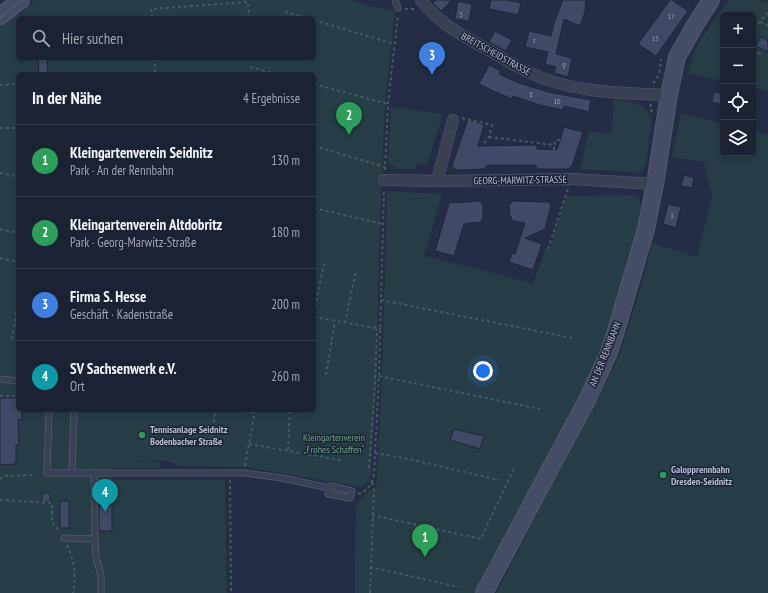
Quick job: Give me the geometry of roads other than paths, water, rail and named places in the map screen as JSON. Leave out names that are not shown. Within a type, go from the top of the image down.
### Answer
[{"type":"main road","points":[[0,16],[21,0]]},
{"type":"main road","points":[[657,91],[711,0]]},
{"type":"main road","name":"AN DER RENNBAHN","points":[[484,593],[587,400],[608,355],[646,229],[655,184],[657,91]]},
{"type":"street","name":"BREITSCHEIDSTRASSE","points":[[423,3],[446,25],[527,72],[588,90],[657,91]]},
{"type":"street","points":[[437,180],[454,120]]},
{"type":"street","name":"GEORG-MARWITZ-STRASSE","points":[[384,180],[572,179],[655,184]]},
{"type":"lane","points":[[395,0],[398,8]]},
{"type":"lane","points":[[0,379],[16,381]]},
{"type":"lane","points":[[49,412],[47,473],[245,473],[282,478],[329,488],[328,494],[334,496],[350,498],[351,495]]},
{"type":"lane","points":[[72,473],[74,412]]},
{"type":"lane","points":[[94,474],[96,557],[101,576],[101,593]]},
{"type":"lane","points":[[64,538],[95,539]]},
{"type":"tram line","points":[[0,18],[23,0]]},
{"type":"place","name":"Firma S. Hesse","points":[[432,75]]},
{"type":"place","name":"Kleingartenverein Altdobritz","points":[[349,135]]},
{"type":"place","name":"Tennisanlage Seidnitz Bodenbacher Straße","points":[[142,435]]},
{"type":"place","name":"Galopprennbahn Dresden-Seidnitz","points":[[663,475]]},
{"type":"place","name":"SV Sachsenwerk e.V.","points":[[105,512]]},
{"type":"place","name":"Kleingartenverein Seidnitz","points":[[425,557]]},
{"type":"park label","name":"Kleingartenverein „Frohes Schaffen“","points":[[334,442]]}]
